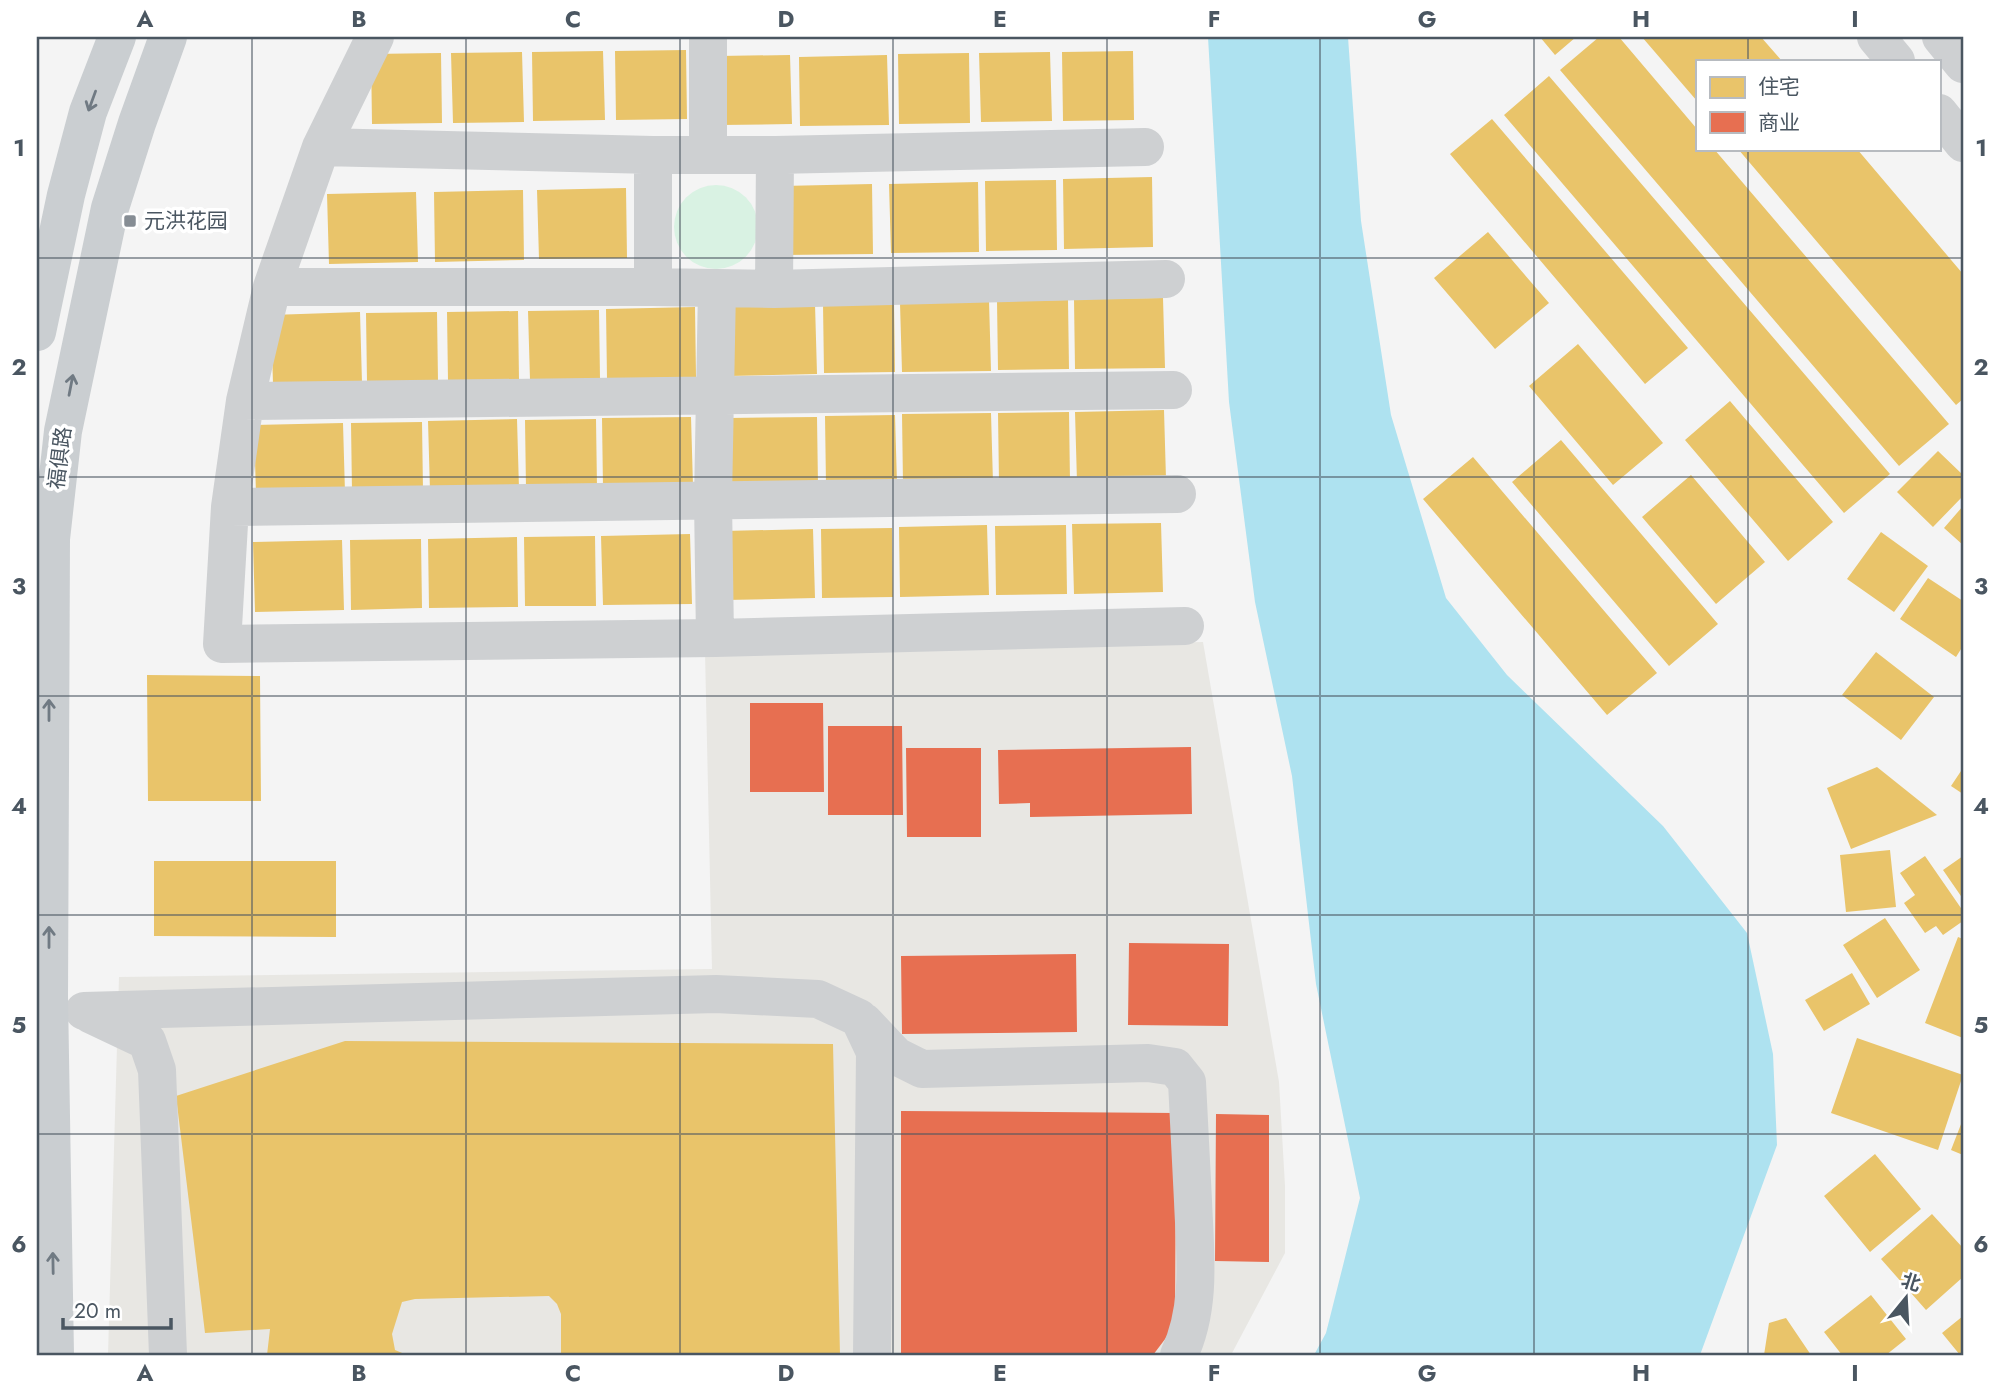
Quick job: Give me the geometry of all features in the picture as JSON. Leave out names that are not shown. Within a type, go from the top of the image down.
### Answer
[{"type":"main road","points":[[37,326],[88,111],[117,37]]},
{"type":"main road","name":"福俱路","points":[[54,1355],[67,1004],[51,552],[62,431],[110,208],[137,123],[169,37]]},
{"type":"street","points":[[375,37],[321,147],[272,287],[245,401],[230,507],[222,643],[715,638],[1185,626]]},
{"type":"street","points":[[708,37],[708,155]]},
{"type":"street","points":[[1876,37],[1895,60]]},
{"type":"street","points":[[1941,37],[1963,64]]},
{"type":"street","points":[[1940,114],[1963,143]]},
{"type":"street","points":[[321,147],[653,155],[1145,147]]},
{"type":"street","points":[[653,155],[653,287]]},
{"type":"street","points":[[774,289],[775,155]]},
{"type":"street","points":[[272,287],[774,289],[1166,279]]},
{"type":"street","points":[[715,638],[713,500],[717,288]]},
{"type":"street","points":[[245,401],[1173,390]]},
{"type":"street","points":[[230,507],[1177,494]]},
{"type":"street","points":[[67,1004],[716,994],[818,999],[859,1018],[896,1056],[922,1069],[1149,1063],[1175,1067],[1187,1082],[1197,1280],[1188,1332],[1179,1355]]},
{"type":"street","points":[[67,1004],[147,1041],[157,1070],[168,1355]]},
{"type":"street","points":[[859,1018],[875,1052],[872,1355]]},
{"type":"shaded area","points":[[1203,642],[1279,1082],[1285,1186],[1285,1253],[1231,1355],[108,1355],[119,977],[712,969],[705,652]]},
{"type":"green space","points":[[716,185],[732,188],[746,197],[755,211],[758,227],[755,243],[746,257],[732,266],[716,269],[700,266],[686,257],[677,243],[674,227],[677,211],[686,197],[700,188]]},
{"type":"water","points":[[1208,37],[1348,37],[1361,221],[1391,415],[1446,598],[1507,675],[1663,826],[1747,933],[1773,1054],[1777,1145],[1700,1355],[1314,1355],[1326,1333],[1360,1198],[1316,984],[1292,776],[1255,602],[1229,402]]},
{"type":"building: 住宅","points":[[1540,37],[1576,37],[1555,55]]},
{"type":"building: 住宅","points":[[1599,37],[1619,37],[1696,128],[1696,150],[1715,150],[1949,424],[1899,466],[1560,70]]},
{"type":"building: 住宅","points":[[1642,37],[1761,37],[1781,60],[1696,60],[1696,100]]},
{"type":"building: 住宅","points":[[686,50],[687,119],[616,120],[615,51]]},
{"type":"building: 住宅","points":[[603,51],[605,120],[533,121],[532,52]]},
{"type":"building: 住宅","points":[[1133,51],[1134,120],[1063,121],[1062,52]]},
{"type":"building: 住宅","points":[[522,52],[524,122],[453,123],[451,53]]},
{"type":"building: 住宅","points":[[1050,52],[1052,121],[981,122],[979,53]]},
{"type":"building: 住宅","points":[[441,53],[442,123],[372,124],[371,54]]},
{"type":"building: 住宅","points":[[969,53],[970,123],[899,124],[898,54]]},
{"type":"building: 住宅","points":[[790,55],[792,124],[720,125],[719,56]]},
{"type":"building: 住宅","points":[[887,55],[889,125],[800,126],[799,57]]},
{"type":"building: 住宅","points":[[1549,76],[1890,474],[1844,513],[1504,115]]},
{"type":"building: 住宅","points":[[1492,119],[1688,348],[1645,384],[1450,154]]},
{"type":"building: 住宅","points":[[1739,150],[1858,150],[1963,274],[1963,399],[1956,405]]},
{"type":"building: 住宅","points":[[1152,177],[1153,247],[1064,249],[1063,179]]},
{"type":"building: 住宅","points":[[1056,180],[1057,250],[986,251],[985,181]]},
{"type":"building: 住宅","points":[[978,182],[979,252],[891,253],[889,184]]},
{"type":"building: 住宅","points":[[872,184],[873,254],[784,255],[782,186]]},
{"type":"building: 住宅","points":[[626,188],[627,258],[539,259],[537,190]]},
{"type":"building: 住宅","points":[[523,190],[524,260],[435,262],[434,192]]},
{"type":"building: 住宅","points":[[416,192],[418,262],[329,264],[327,194]]},
{"type":"building: 住宅","points":[[1488,232],[1549,303],[1495,349],[1434,278]]},
{"type":"building: 住宅","points":[[1163,298],[1165,368],[1075,369],[1074,299]]},
{"type":"building: 住宅","points":[[989,300],[991,371],[902,372],[900,303]]},
{"type":"building: 住宅","points":[[1068,300],[1069,369],[998,370],[997,301]]},
{"type":"building: 住宅","points":[[894,303],[895,372],[824,373],[823,304]]},
{"type":"building: 住宅","points":[[815,304],[817,374],[728,376],[726,306]]},
{"type":"building: 住宅","points":[[695,307],[696,377],[607,379],[606,309]]},
{"type":"building: 住宅","points":[[599,310],[600,379],[530,380],[528,311]]},
{"type":"building: 住宅","points":[[518,311],[519,380],[448,381],[447,312]]},
{"type":"building: 住宅","points":[[360,312],[362,383],[273,384],[271,315]]},
{"type":"building: 住宅","points":[[437,312],[438,381],[367,382],[366,313]]},
{"type":"building: 住宅","points":[[1578,344],[1663,443],[1613,485],[1529,386]]},
{"type":"building: 住宅","points":[[1730,401],[1833,522],[1788,561],[1685,440]]},
{"type":"building: 住宅","points":[[1164,410],[1166,479],[1077,482],[1075,412]]},
{"type":"building: 住宅","points":[[1069,412],[1070,482],[999,483],[998,413]]},
{"type":"building: 住宅","points":[[991,413],[993,483],[903,484],[902,414]]},
{"type":"building: 住宅","points":[[895,415],[897,484],[826,485],[825,416]]},
{"type":"building: 住宅","points":[[691,417],[693,486],[603,488],[602,418]]},
{"type":"building: 住宅","points":[[817,417],[818,486],[730,488],[728,418]]},
{"type":"building: 住宅","points":[[517,419],[519,489],[430,491],[428,421]]},
{"type":"building: 住宅","points":[[596,419],[597,488],[526,489],[525,420]]},
{"type":"building: 住宅","points":[[422,422],[423,491],[352,492],[351,423]]},
{"type":"building: 住宅","points":[[343,423],[345,493],[256,494],[254,425]]},
{"type":"building: 住宅","points":[[1561,440],[1718,624],[1669,666],[1512,482]]},
{"type":"building: 住宅","points":[[1938,451],[1963,475],[1963,496],[1933,527],[1897,492]]},
{"type":"building: 住宅","points":[[1473,457],[1657,673],[1607,715],[1423,499]]},
{"type":"building: 住宅","points":[[1691,475],[1765,562],[1716,604],[1642,517]]},
{"type":"building: 住宅","points":[[1963,506],[1963,545],[1944,528]]},
{"type":"building: 住宅","points":[[1161,523],[1163,592],[1074,594],[1072,524]]},
{"type":"building: 住宅","points":[[987,525],[989,595],[900,597],[899,527]]},
{"type":"building: 住宅","points":[[1066,525],[1067,594],[996,595],[995,526]]},
{"type":"building: 住宅","points":[[892,528],[893,597],[822,598],[821,529]]},
{"type":"building: 住宅","points":[[813,529],[815,598],[726,600],[724,531]]},
{"type":"building: 住宅","points":[[1881,532],[1928,566],[1894,612],[1847,579]]},
{"type":"building: 住宅","points":[[690,534],[692,604],[603,605],[601,536]]},
{"type":"building: 住宅","points":[[595,536],[596,606],[525,606],[524,537]]},
{"type":"building: 住宅","points":[[517,537],[518,607],[429,608],[428,539]]},
{"type":"building: 住宅","points":[[421,539],[422,608],[351,610],[350,540]]},
{"type":"building: 住宅","points":[[342,540],[344,610],[255,612],[253,542]]},
{"type":"building: 住宅","points":[[1928,578],[1963,601],[1963,646],[1956,657],[1900,619]]},
{"type":"building: 住宅","points":[[1876,652],[1934,697],[1901,740],[1842,695]]},
{"type":"building: 住宅","points":[[147,675],[260,676],[261,801],[148,801]]},
{"type":"building: 住宅","points":[[1877,767],[1937,815],[1851,849],[1827,788]]},
{"type":"building: 住宅","points":[[1963,768],[1963,794],[1951,786]]},
{"type":"building: 住宅","points":[[1890,850],[1896,907],[1846,912],[1840,855]]},
{"type":"building: 住宅","points":[[1925,856],[1963,911],[1963,921],[1943,935],[1936,926],[1925,933],[1904,903],[1915,895],[1900,873]]},
{"type":"building: 住宅","points":[[1963,856],[1963,899],[1943,870]]},
{"type":"building: 住宅","points":[[154,861],[336,861],[336,937],[154,936]]},
{"type":"building: 住宅","points":[[1885,918],[1920,970],[1877,998],[1843,945]]},
{"type":"building: 住宅","points":[[1958,937],[1963,939],[1963,1038],[1925,1023]]},
{"type":"building: 住宅","points":[[1852,973],[1870,1004],[1824,1031],[1805,1000]]},
{"type":"building: 住宅","points":[[1857,1038],[1963,1075],[1938,1150],[1831,1113]]},
{"type":"building: 住宅","points":[[345,1041],[833,1044],[840,1355],[561,1355],[561,1314],[557,1304],[549,1296],[415,1299],[402,1302],[392,1334],[395,1350],[407,1355],[267,1355],[270,1329],[205,1333],[176,1096]]},
{"type":"building: 住宅","points":[[1963,1119],[1963,1155],[1951,1150]]},
{"type":"building: 住宅","points":[[1875,1154],[1921,1209],[1870,1252],[1824,1196]]},
{"type":"building: 住宅","points":[[1932,1214],[1963,1248],[1963,1277],[1926,1310],[1881,1259]]},
{"type":"building: 住宅","points":[[1871,1295],[1906,1339],[1886,1355],[1842,1355],[1824,1332]]},
{"type":"building: 住宅","points":[[1963,1316],[1963,1355],[1960,1355],[1942,1333]]},
{"type":"building: 住宅","points":[[1786,1318],[1811,1355],[1764,1355],[1769,1323]]},
{"type":"building: 商业","points":[[750,703],[823,703],[824,792],[750,792]]},
{"type":"building: 商业","points":[[828,726],[902,726],[903,815],[828,815]]},
{"type":"building: 商业","points":[[1191,747],[1192,814],[1030,817],[1030,803],[999,804],[998,750]]},
{"type":"building: 商业","points":[[906,748],[981,748],[981,837],[907,837]]},
{"type":"building: 商业","points":[[1129,943],[1229,944],[1228,1026],[1128,1025]]},
{"type":"building: 商业","points":[[1076,954],[1077,1032],[902,1034],[901,956]]},
{"type":"building: 商业","points":[[901,1111],[1176,1113],[1175,1326],[1153,1355],[901,1355]]},
{"type":"building: 商业","points":[[1216,1114],[1269,1115],[1269,1262],[1215,1261]]},
{"type":"place","name":"元洪花园","points":[[130,221]]}]
